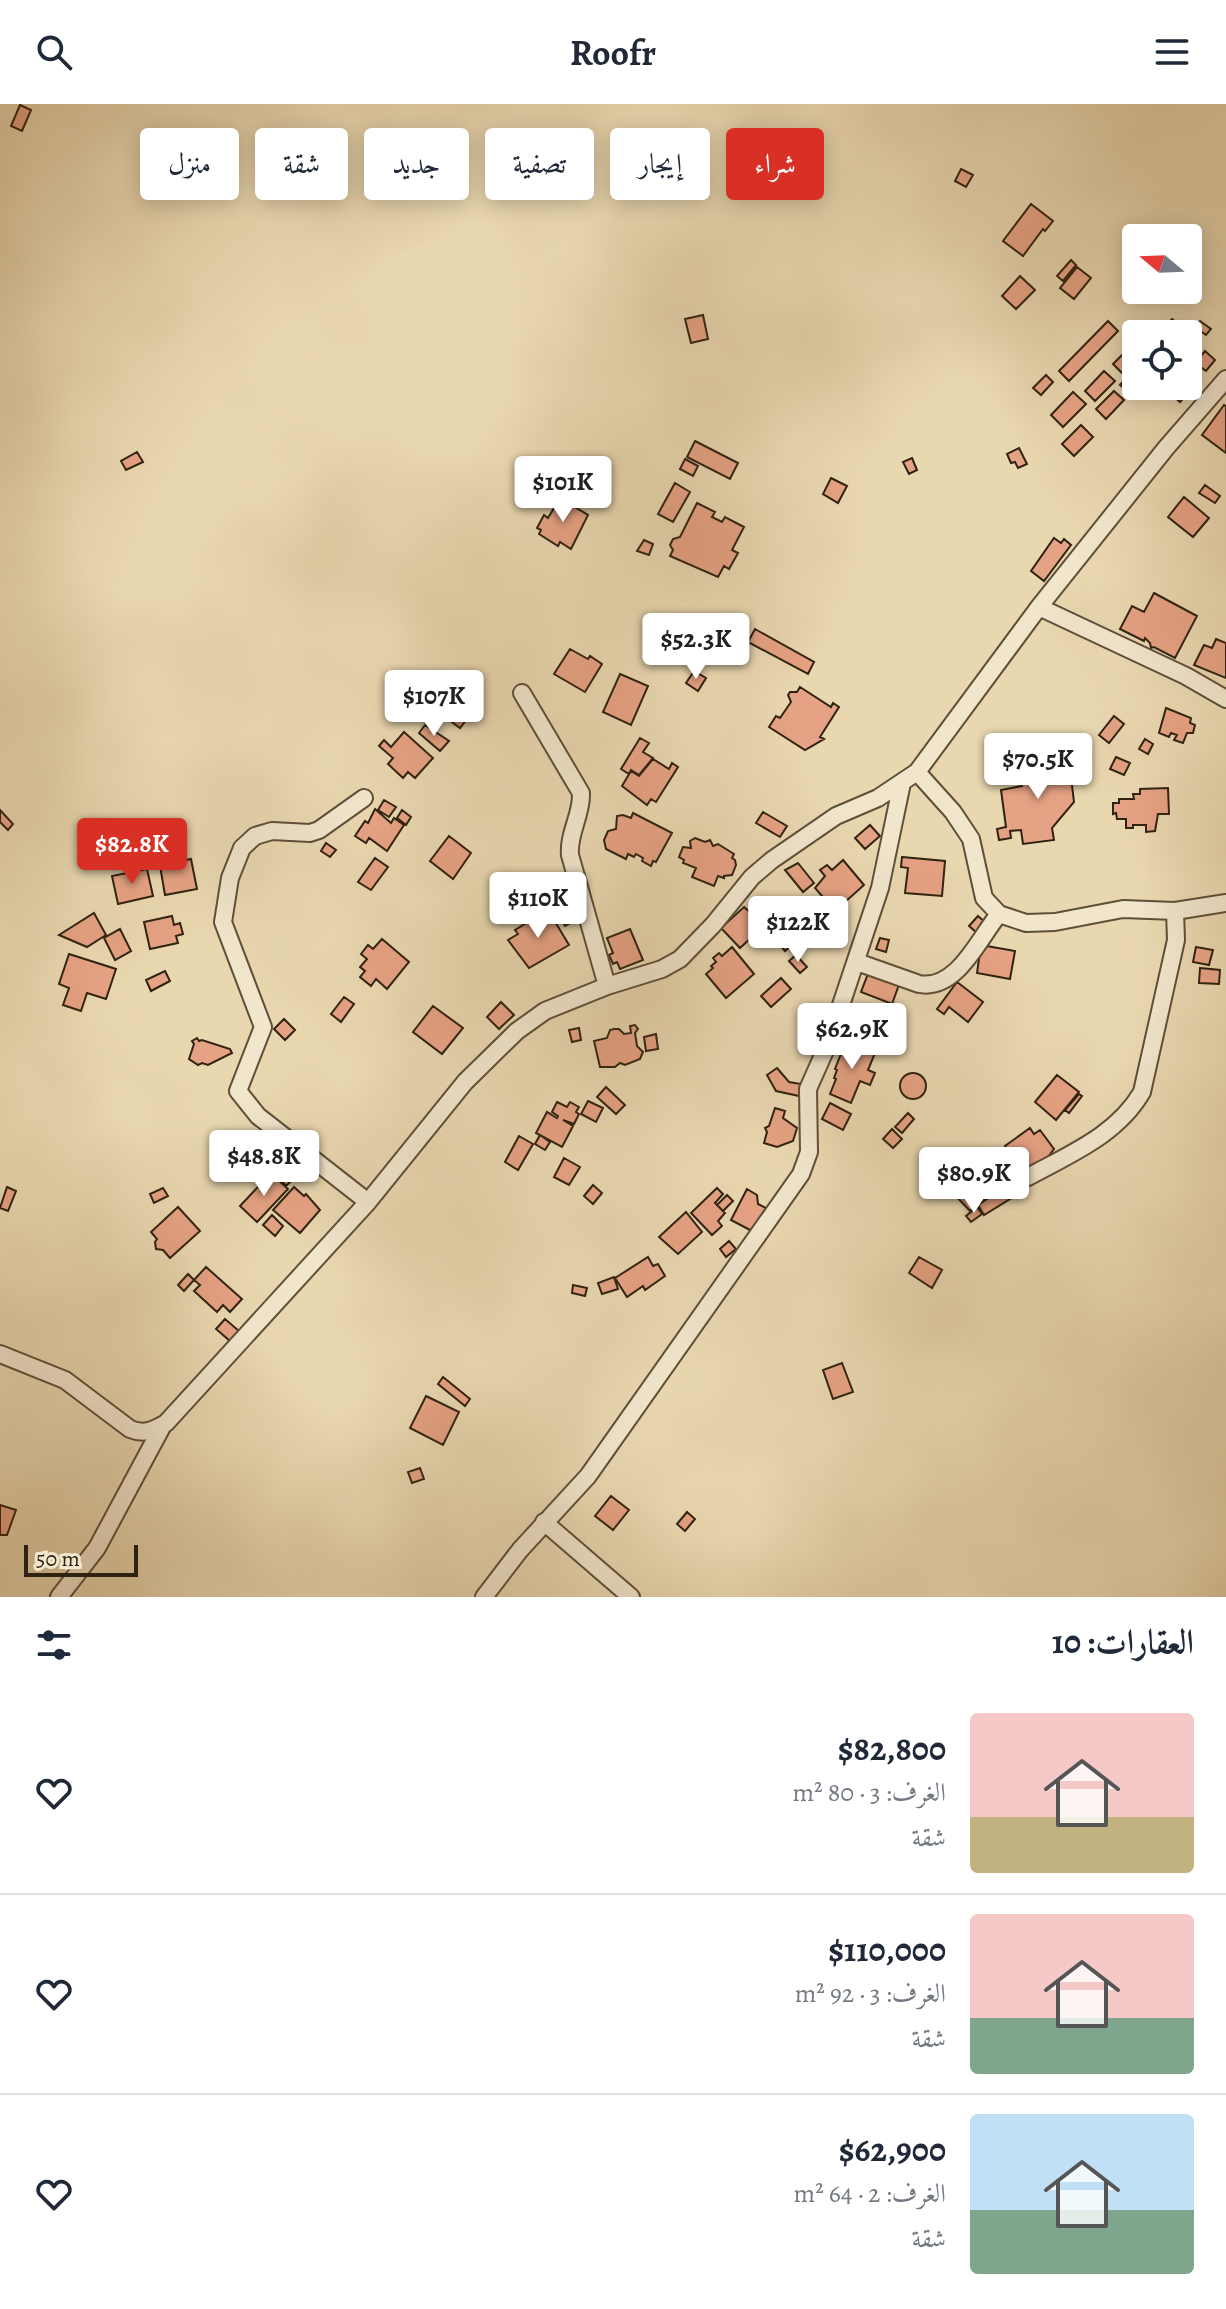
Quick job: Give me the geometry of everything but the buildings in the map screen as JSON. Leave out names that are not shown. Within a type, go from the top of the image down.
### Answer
[{"type":"street","points":[[59,1597],[97,1548],[163,1425],[368,1202],[465,1082],[497,1049],[545,1011],[607,986],[662,969],[680,959],[752,877],[772,860],[836,816],[878,798],[917,772],[1039,607],[1166,448],[1226,379]]},
{"type":"street","points":[[1039,607],[1186,676],[1226,699]]},
{"type":"street","points":[[522,693],[581,793],[581,805],[569,843],[570,855],[607,986]]},
{"type":"street","points":[[917,772],[953,812],[971,839],[984,898],[999,914],[1026,923],[1055,922],[1123,909],[1175,911],[1226,903]]},
{"type":"street","points":[[484,1597],[544,1522],[588,1476],[801,1174],[809,1152],[808,1089],[828,1044],[880,888],[902,783]]},
{"type":"street","points":[[364,798],[310,833],[272,831],[255,836],[242,848],[230,878],[223,922],[263,1027],[238,1091],[258,1116],[368,1202]]},
{"type":"street","points":[[1028,1177],[1119,1124],[1142,1092],[1176,940],[1175,911]]},
{"type":"street","points":[[857,962],[919,984],[937,983],[949,978],[999,914]]},
{"type":"street","points":[[0,1354],[65,1380],[139,1433],[151,1432],[163,1425]]},
{"type":"street","points":[[544,1522],[631,1597]]}]
